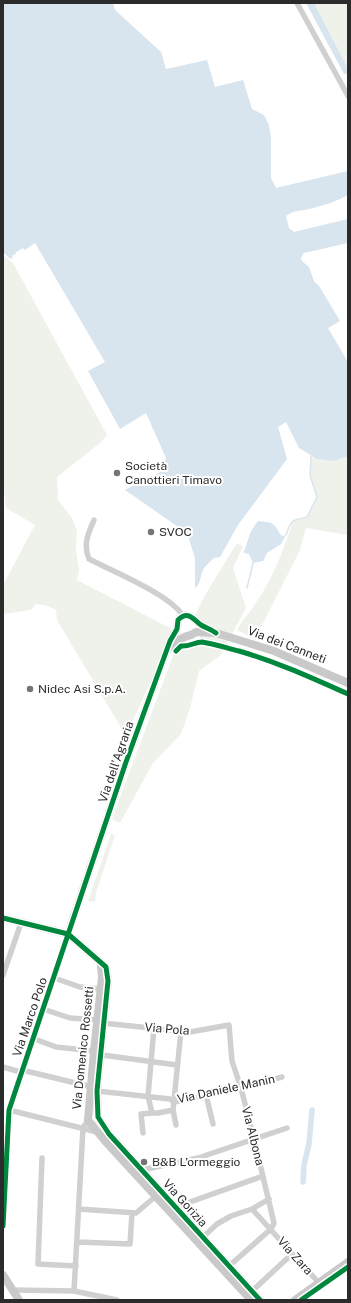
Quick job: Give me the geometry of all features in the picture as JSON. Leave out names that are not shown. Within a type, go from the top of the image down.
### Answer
[{"type":"street","points":[[297,3],[348,96]]},
{"type":"street","points":[[94,520],[86,539],[85,548],[89,559],[162,597],[179,611],[181,618],[191,616],[197,622],[198,627],[192,634],[176,641],[168,648]]},
{"type":"street","name":"Via dell'Agraria","points":[[68,934],[126,762],[170,641],[181,618]]},
{"type":"street","name":"Via dei Canneti","points":[[197,622],[216,633],[274,651],[348,683]]},
{"type":"street","points":[[176,629],[180,633],[192,634]]},
{"type":"street","name":"Via dei Canneti","points":[[192,634],[216,633]]},
{"type":"street","points":[[3,918],[68,934],[101,963]]},
{"type":"street","points":[[3,975],[21,923]]},
{"type":"street","name":"Via Marco Polo","points":[[3,1226],[9,1110],[68,934]]},
{"type":"street","name":"Via Domenico Rossetti","points":[[74,1291],[83,1128],[88,1120],[102,1055],[100,1022],[103,972],[101,963]]},
{"type":"street","name":"Via Domenico Rossetti","points":[[98,1117],[94,1089],[94,1051],[108,972],[106,967],[101,963]]},
{"type":"street","points":[[54,978],[80,987],[101,989]]},
{"type":"street","name":"Via Pola","points":[[43,1008],[70,1018],[190,1032],[229,1025]]},
{"type":"street","name":"Via Albona","points":[[229,1025],[232,1061],[241,1088],[269,1199]]},
{"type":"street","points":[[152,1113],[148,1096],[154,1028]]},
{"type":"street","points":[[176,1125],[173,1110],[181,1031]]},
{"type":"street","points":[[32,1038],[56,1047],[94,1051]]},
{"type":"street","points":[[102,1055],[177,1065]]},
{"type":"street","name":"Via Daniele Manin","points":[[3,1068],[21,1072],[26,1071],[94,1089],[170,1099],[174,1102],[241,1088],[282,1077]]},
{"type":"street","points":[[206,1095],[213,1124]]},
{"type":"street","points":[[9,1110],[97,1132]]},
{"type":"street","points":[[143,1133],[141,1114],[158,1114],[173,1110]]},
{"type":"street","name":"Via Gorizia","points":[[98,1117],[109,1134],[260,1300]]},
{"type":"street","name":"Via Gorizia","points":[[88,1120],[97,1132],[251,1300]]},
{"type":"street","points":[[142,1170],[198,1158],[287,1128]]},
{"type":"street","points":[[42,1158],[38,1264],[76,1266]]},
{"type":"street","points":[[176,1207],[263,1176]]},
{"type":"street","points":[[79,1209],[136,1214],[156,1196]]},
{"type":"street","points":[[203,1237],[217,1224],[230,1216],[252,1209],[269,1199]]},
{"type":"street","name":"Via Zara","points":[[269,1199],[274,1223],[271,1229]]},
{"type":"street","name":"Via Zara","points":[[252,1209],[319,1283]]},
{"type":"street","points":[[77,1242],[130,1244],[132,1213]]},
{"type":"street","points":[[229,1266],[271,1229]]},
{"type":"street","points":[[252,1291],[292,1254]]},
{"type":"street","points":[[295,1300],[348,1262]]},
{"type":"street","points":[[3,1275],[16,1296],[74,1291],[117,1300]]},
{"type":"shaded area","points":[[3,3],[113,3],[115,10],[161,52],[166,69],[207,60],[215,87],[243,80],[252,109],[264,115],[269,125],[271,137],[271,178],[276,188],[348,171],[348,195],[326,204],[295,212],[286,216],[289,228],[294,232],[348,219],[348,243],[304,253],[301,258],[302,261],[309,267],[314,281],[319,286],[340,321],[328,328],[348,362],[348,456],[336,461],[317,459],[299,448],[286,422],[278,427],[287,459],[238,525],[220,557],[214,558],[204,568],[200,580],[195,588],[195,558],[187,533],[125,490],[162,471],[166,458],[146,413],[120,429],[88,371],[105,362],[35,243],[25,250],[23,248],[15,253],[16,254],[12,256],[13,259],[9,258],[3,252]]},
{"type":"shaded area","points":[[306,3],[314,3],[348,69],[348,74],[344,74]]},
{"type":"shaded area","points":[[309,3],[348,3],[348,75]]},
{"type":"shaded area","points":[[3,255],[13,263],[107,435],[100,443],[57,477],[58,500],[72,518],[77,531],[76,549],[79,571],[77,580],[172,629],[155,672],[126,736],[57,620],[56,610],[48,606],[36,604],[31,610],[3,614],[3,585],[35,525],[6,508],[3,476]]},
{"type":"shaded area","points":[[311,456],[317,459],[338,461],[348,456],[348,535],[306,528],[300,550],[255,639],[237,630],[266,587],[282,554],[293,520],[307,517],[317,497],[310,475]]},
{"type":"shaded area","points":[[258,521],[272,524],[282,536],[286,535],[281,544],[267,553],[263,561],[253,563],[249,554],[244,552],[251,532]]},
{"type":"shaded area","points":[[237,543],[243,546],[233,568],[246,608],[221,655],[199,671],[190,708],[181,734],[153,763],[120,823],[112,819],[174,653],[182,646],[199,640],[201,634],[195,615],[205,595]]},
{"type":"shaded area","points":[[111,834],[115,835],[96,893],[95,902],[88,901]]},
{"type":"waterway","points":[[286,535],[289,526],[295,520],[307,517],[317,497],[310,475],[311,456]]},
{"type":"waterway","points":[[247,588],[253,563]]},
{"type":"waterway","points":[[303,1182],[304,1165],[309,1144],[312,1110]]},
{"type":"cycle path","points":[[3,1226],[9,1110],[126,762],[170,641],[177,629],[178,620],[182,617],[190,616],[201,625],[216,633]]},
{"type":"cycle path","points":[[176,651],[181,646],[187,646],[199,642],[216,645],[267,660],[348,694]]},
{"type":"cycle path","points":[[3,918],[68,934],[106,967],[108,981],[97,1091],[98,1117],[109,1134],[260,1300]]},
{"type":"cycle path","points":[[301,1300],[348,1267]]},
{"type":"place","name":"Società Canottieri Timavo","points":[[117,473]]},
{"type":"place","name":"SVOC","points":[[151,532]]},
{"type":"place","name":"Nidec Asi S.p.A.","points":[[30,689]]},
{"type":"place","name":"B&B L’ormeggio","points":[[144,1162]]}]
